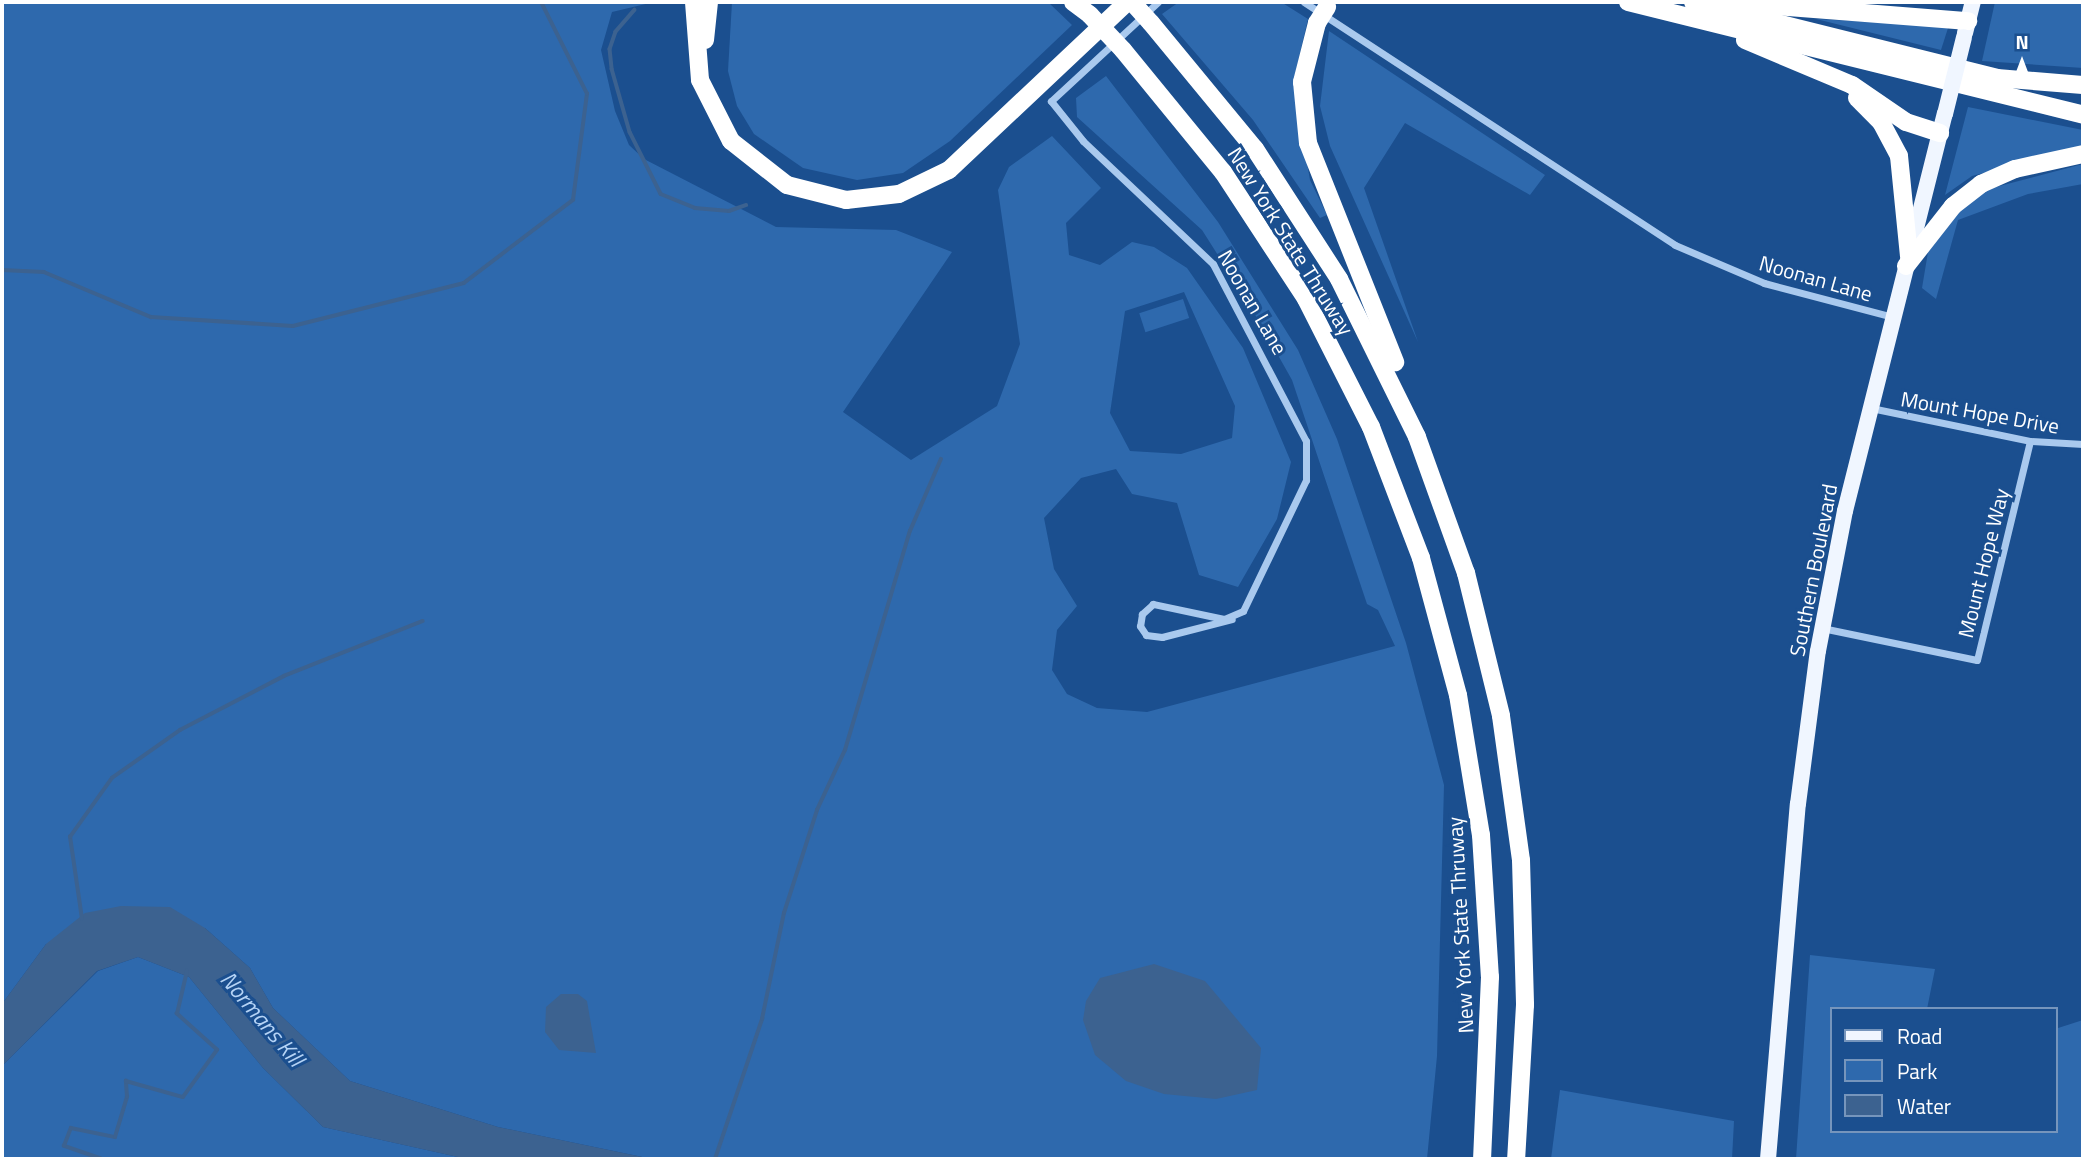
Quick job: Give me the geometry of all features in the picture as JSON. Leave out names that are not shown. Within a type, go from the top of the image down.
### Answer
[{"type":"highway","points":[[694,2],[700,80],[731,141],[787,185],[846,200],[899,194],[949,170],[1129,2]]},
{"type":"highway","points":[[709,2],[707,63],[734,130],[788,174],[817,185],[861,190],[909,180],[945,160],[1115,2]]},
{"type":"highway","name":"New York State Thruway","points":[[1075,2],[1123,50],[1223,172],[1306,299],[1371,427],[1421,558],[1458,695],[1481,835],[1490,977],[1482,1159]]},
{"type":"highway","name":"New York State Thruway","points":[[1129,2],[1151,23],[1236,122],[1309,229],[1367,330],[1427,460],[1482,632],[1511,771],[1525,919],[1516,1159]]},
{"type":"highway","points":[[1628,2],[2083,115]]},
{"type":"highway","points":[[1693,2],[1979,75],[2083,85]]},
{"type":"highway","points":[[1725,2],[1966,29]]},
{"type":"highway","points":[[1330,4],[1317,23],[1302,82],[1308,143],[1429,446],[1427,460]]},
{"type":"highway","points":[[1680,14],[1822,75],[1852,85],[1913,125],[1940,133]]},
{"type":"highway","points":[[1822,75],[1867,106],[1894,144],[1905,178],[1908,261]]},
{"type":"highway","points":[[1908,261],[1953,206],[1981,184],[2015,169],[2083,154]]},
{"type":"main road","name":"Southern Boulevard","points":[[1768,1159],[1798,804],[1822,628],[1870,408],[1973,2]]},
{"type":"street","name":"Noonan Lane","points":[[1158,2],[1051,101],[1111,168],[1213,264],[1303,432],[1309,456],[1306,480],[1249,602],[1232,620]]},
{"type":"street","name":"Noonan Lane","points":[[1304,2],[1675,245],[1763,283],[1894,317]]},
{"type":"street","name":"Mount Hope Drive","points":[[1870,408],[2030,442],[2083,444]]},
{"type":"street","name":"Mount Hope Way","points":[[1822,628],[1977,660],[2030,442]]},
{"type":"street","points":[[1161,603],[1232,620],[1162,637],[1146,635],[1140,626],[1147,608],[1161,603]]},
{"type":"green space","points":[[2,2],[654,2],[612,12],[601,50],[615,111],[629,145],[644,159],[776,227],[896,230],[952,252],[843,412],[911,460],[997,406],[1020,344],[998,190],[1009,167],[1052,136],[1101,188],[1066,223],[1069,255],[1100,265],[1132,242],[1154,247],[1187,268],[1243,348],[1291,462],[1277,519],[1238,587],[1199,575],[1177,503],[1132,494],[1116,469],[1081,478],[1044,518],[1054,569],[1077,606],[1057,630],[1052,670],[1067,694],[1097,708],[1147,712],[1395,646],[1378,610],[1367,604],[1292,380],[1249,304],[1202,230],[1077,117],[1076,98],[1106,76],[1218,222],[1298,350],[1337,439],[1406,643],[1444,785],[1437,1056],[1427,1159],[652,1159],[498,1127],[350,1081],[273,1008],[250,968],[205,928],[46,944],[2,1004]],"holes":[[[1184,292],[1235,406],[1232,438],[1181,454],[1130,451],[1110,413],[1125,311]]]},
{"type":"green space","points":[[732,2],[1048,2],[1072,25],[950,141],[903,173],[857,180],[803,168],[754,134],[737,106],[728,71]]},
{"type":"green space","points":[[1179,2],[1281,2],[1308,19],[1293,83],[1310,180],[1327,215],[1320,218],[1253,120],[1162,14]]},
{"type":"green space","points":[[1995,2],[2083,2],[2083,68],[1982,61]]},
{"type":"green space","points":[[1816,19],[1945,26],[1948,28],[1941,50]]},
{"type":"green space","points":[[1329,31],[1545,175],[1530,195],[1405,123],[1364,188],[1418,342],[1330,146],[1320,106]]},
{"type":"green space","points":[[1968,107],[2083,130],[2083,147],[1972,176],[1945,195]]},
{"type":"green space","points":[[2083,164],[2083,184],[2028,194],[1958,220],[1936,299],[1922,288],[1928,252],[1965,205],[1992,188]]},
{"type":"green space","points":[[1183,299],[1189,318],[1145,332],[1139,313]]},
{"type":"green space","points":[[1810,955],[1935,969],[1927,1007],[1829,1007],[1829,1133],[2057,1133],[2057,1028],[2083,1020],[2083,1159],[1796,1159]]},
{"type":"green space","points":[[138,957],[189,977],[263,1068],[323,1127],[467,1159],[2,1159],[2,1066],[98,971]]},
{"type":"green space","points":[[1560,1090],[1734,1121],[1732,1159],[1551,1159]]},
{"type":"water","name":"Normans Kill","points":[[121,906],[170,907],[205,928],[250,968],[273,1008],[350,1081],[498,1127],[652,1159],[467,1159],[323,1127],[263,1068],[189,977],[138,957],[97,971],[2,1066],[2,1004],[46,944],[85,913]]},
{"type":"water","points":[[1154,964],[1205,981],[1261,1048],[1257,1090],[1216,1099],[1164,1094],[1126,1081],[1095,1055],[1083,1020],[1086,1001],[1100,978]]},
{"type":"water","points":[[561,994],[578,994],[587,1001],[596,1053],[559,1050],[545,1032],[546,1007]]},
{"type":"waterway","points":[[2,270],[44,272],[151,317],[293,326],[464,283],[573,200],[587,94],[541,2]]},
{"type":"waterway","points":[[635,10],[616,32],[610,49],[612,69],[630,132],[661,194],[695,208],[729,211],[746,205]]},
{"type":"waterway","points":[[715,1159],[762,1019],[784,913],[817,810],[845,750],[910,531],[941,459]]},
{"type":"waterway","points":[[82,919],[70,837],[112,778],[180,730],[284,676],[423,621]]},
{"type":"waterway","points":[[101,1159],[64,1146],[71,1128],[115,1137],[127,1097],[126,1081],[183,1097],[217,1050],[177,1014],[187,971]]}]
